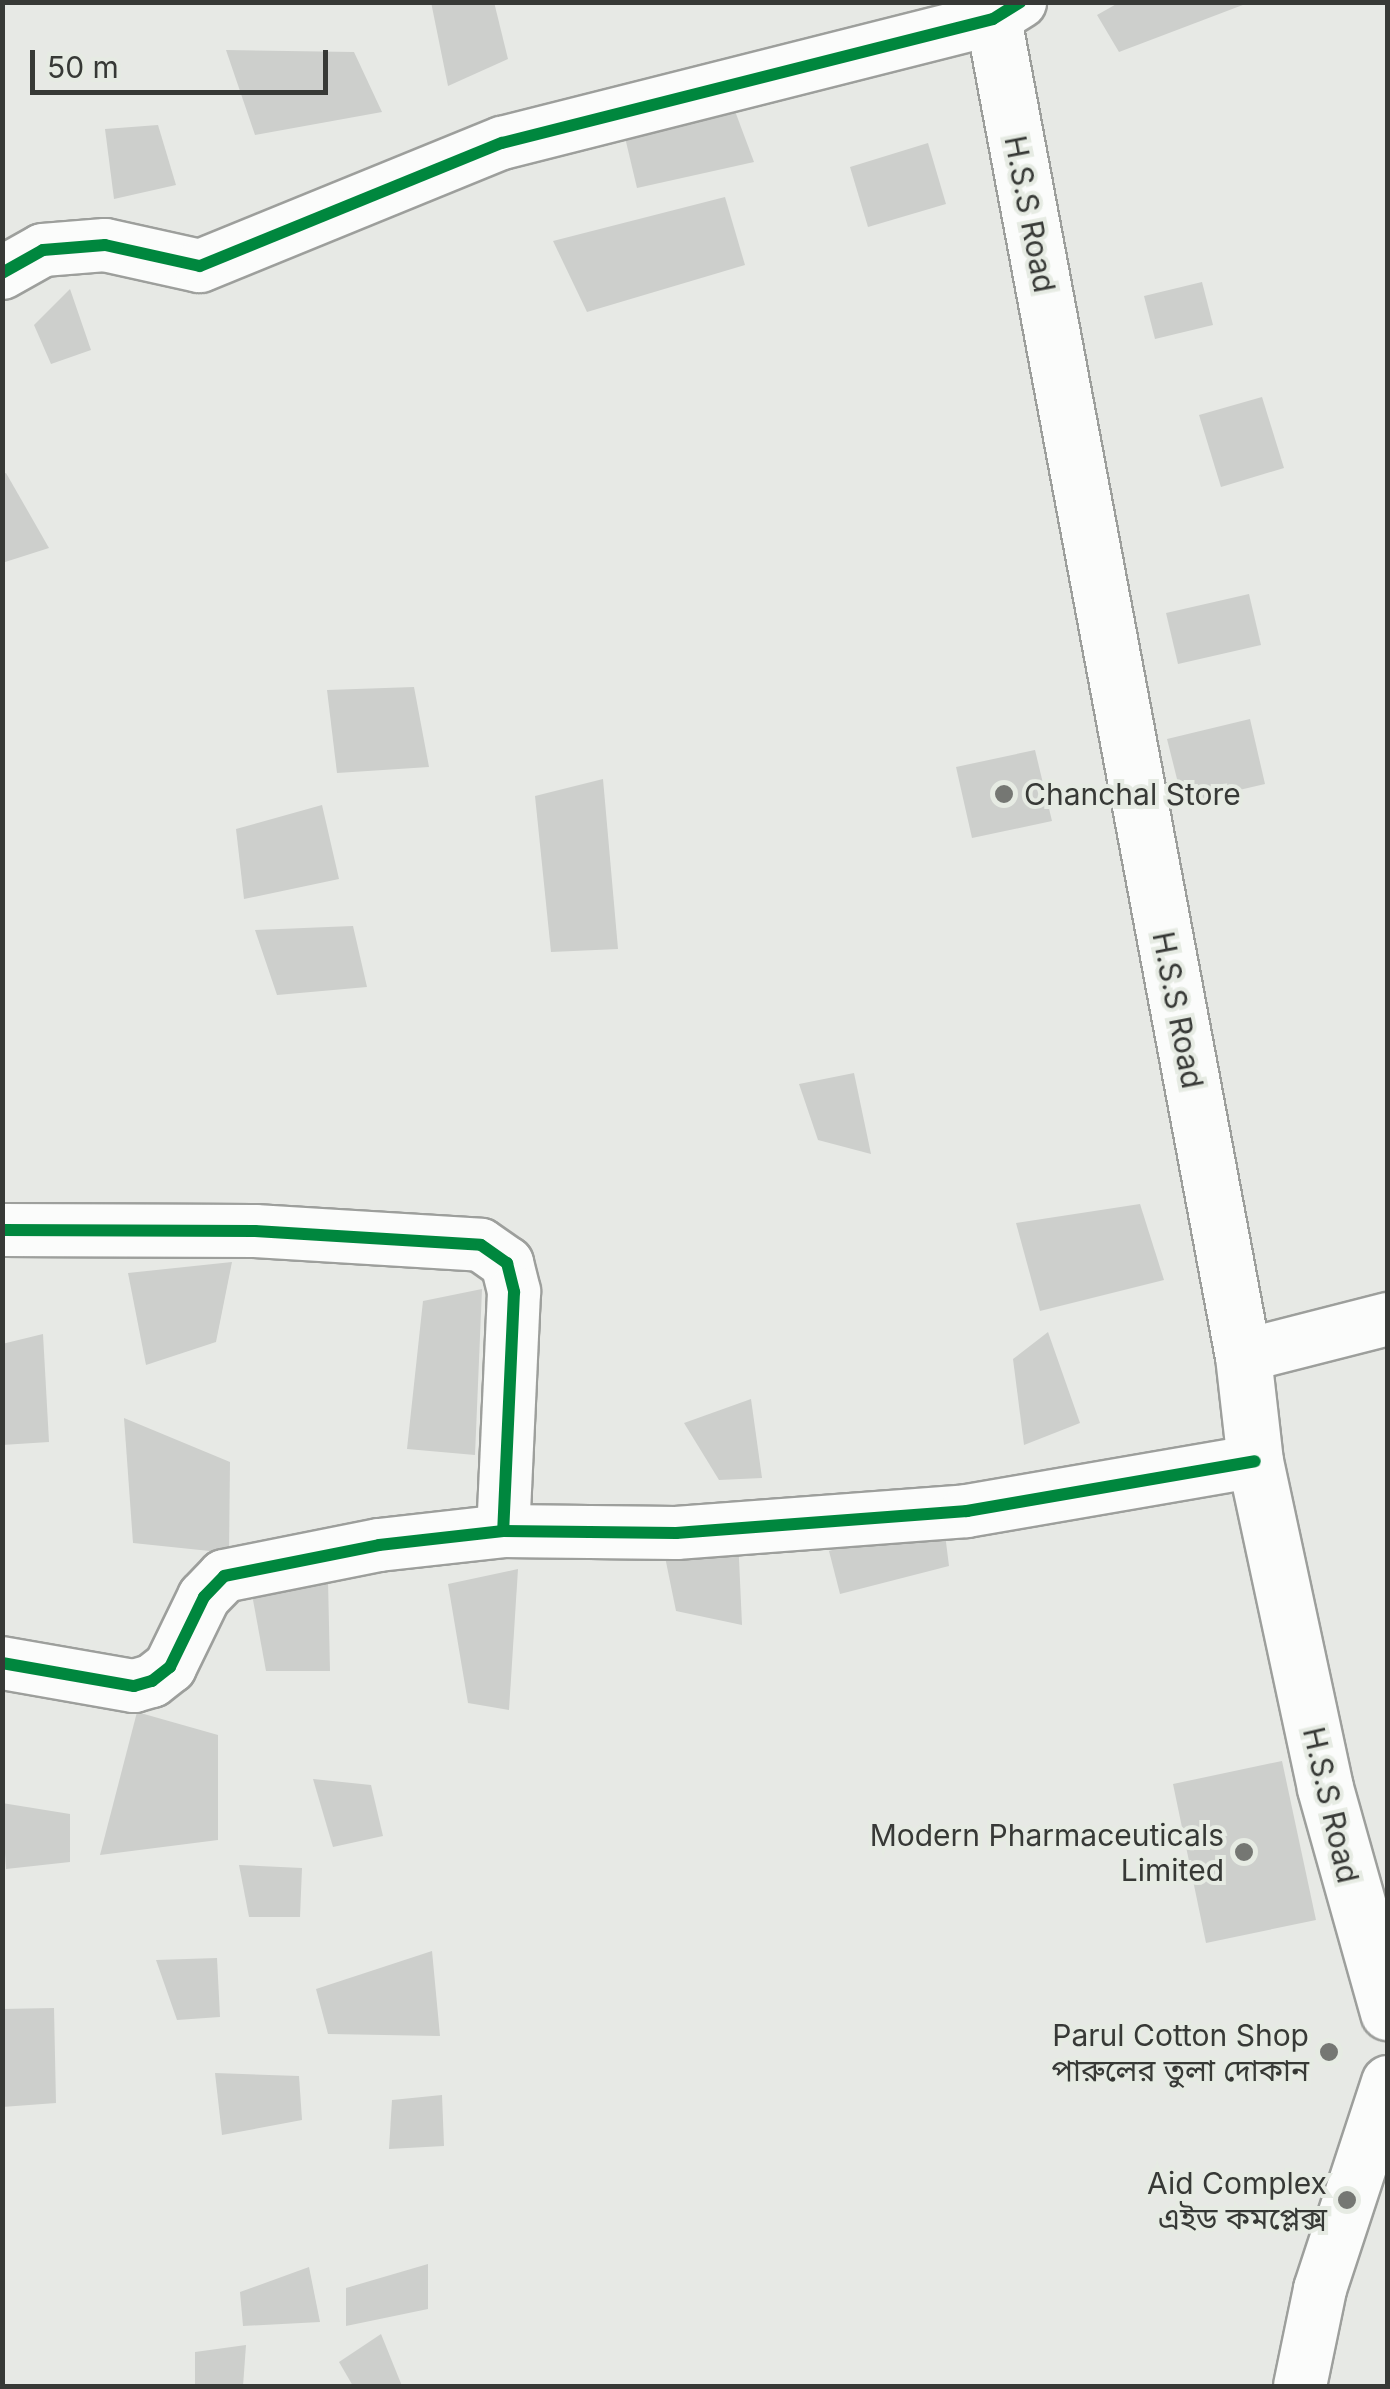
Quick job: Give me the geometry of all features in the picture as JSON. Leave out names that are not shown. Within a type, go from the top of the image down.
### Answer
[{"type":"highway","name":"H.S.S Road","points":[[1001,8],[1243,1356],[1255,1461],[1325,1788],[1388,2012]]},
{"type":"street","points":[[2,273],[44,250],[106,245],[200,266],[502,142],[1001,8]]},
{"type":"street","points":[[2,1230],[254,1231],[481,1245],[507,1263],[514,1292],[504,1532]]},
{"type":"street","points":[[1243,1356],[1388,1319]]},
{"type":"street","points":[[2,1663],[134,1686],[170,1667],[204,1597],[224,1576],[379,1546],[504,1532],[676,1533],[968,1511],[1255,1461]]},
{"type":"street","points":[[1300,2386],[1320,2289],[1388,2082]]},
{"type":"building","points":[[431,2],[494,2],[508,59],[448,86]]},
{"type":"building","points":[[1120,2],[1248,3],[1119,52],[1097,15]]},
{"type":"building","points":[[226,50],[354,52],[382,112],[255,135]]},
{"type":"building","points":[[735,111],[754,162],[637,188],[623,129]]},
{"type":"building","points":[[158,125],[176,185],[114,199],[105,129]]},
{"type":"building","points":[[928,143],[946,204],[868,227],[850,167]]},
{"type":"building","points":[[725,197],[745,265],[587,312],[553,241]]},
{"type":"building","points":[[1202,282],[1213,325],[1155,339],[1144,296]]},
{"type":"building","points":[[70,289],[91,350],[51,364],[34,325]]},
{"type":"building","points":[[1262,397],[1284,468],[1221,487],[1199,415]]},
{"type":"building","points":[[6,473],[49,548],[2,563],[2,474]]},
{"type":"building","points":[[1249,594],[1261,645],[1178,664],[1166,613]]},
{"type":"building","points":[[414,687],[429,767],[337,773],[327,690]]},
{"type":"building","points":[[1250,719],[1265,784],[1183,803],[1167,739]]},
{"type":"building","name":"Chanchal Store","points":[[1035,750],[1052,821],[972,838],[956,767]]},
{"type":"building","points":[[603,779],[618,949],[551,952],[535,796]]},
{"type":"building","points":[[322,805],[339,879],[244,899],[236,829]]},
{"type":"building","points":[[353,926],[367,987],[277,995],[255,930]]},
{"type":"building","points":[[854,1073],[871,1154],[818,1140],[799,1084]]},
{"type":"building","points":[[1140,1204],[1164,1280],[1040,1311],[1016,1223]]},
{"type":"building","points":[[232,1262],[216,1342],[146,1365],[128,1273]]},
{"type":"building","points":[[482,1289],[475,1455],[407,1449],[423,1301]]},
{"type":"building","points":[[1048,1332],[1080,1423],[1024,1445],[1013,1359]]},
{"type":"building","points":[[43,1334],[49,1442],[2,1445],[2,1344]]},
{"type":"building","points":[[751,1399],[762,1478],[719,1480],[684,1423]]},
{"type":"building","points":[[124,1418],[230,1462],[229,1553],[133,1543]]},
{"type":"building","points":[[943,1518],[949,1566],[840,1594],[829,1551]]},
{"type":"building","points":[[738,1537],[742,1625],[676,1611],[663,1547]]},
{"type":"building","points":[[518,1569],[509,1710],[468,1703],[448,1584]]},
{"type":"building","points":[[249,1578],[328,1580],[330,1671],[266,1671]]},
{"type":"building","points":[[137,1712],[218,1735],[218,1840],[100,1855]]},
{"type":"building","name":"Modern Pharmaceuticals Limited","points":[[1282,1761],[1316,1920],[1206,1943],[1173,1784]]},
{"type":"building","points":[[313,1779],[371,1785],[383,1836],[333,1847]]},
{"type":"building","points":[[2,1803],[70,1814],[70,1862],[6,1869]]},
{"type":"building","points":[[239,1865],[302,1868],[300,1917],[249,1917]]},
{"type":"building","points":[[432,1951],[440,2036],[328,2034],[316,1989]]},
{"type":"building","points":[[217,1958],[220,2017],[177,2020],[156,1960]]},
{"type":"building","points":[[54,2008],[56,2103],[2,2107],[2,2009]]},
{"type":"building","points":[[215,2073],[299,2076],[302,2120],[222,2135]]},
{"type":"building","points":[[442,2095],[444,2146],[389,2149],[392,2100]]},
{"type":"building","points":[[428,2264],[428,2309],[346,2326],[346,2288]]},
{"type":"building","points":[[309,2267],[320,2322],[243,2326],[240,2292]]},
{"type":"building","points":[[381,2334],[402,2386],[353,2386],[339,2362]]},
{"type":"building","points":[[246,2345],[243,2386],[195,2386],[195,2352]]},
{"type":"cycle path","points":[[2,273],[43,250],[105,245],[200,266],[502,143],[993,19],[1020,2]]},
{"type":"cycle path","points":[[2,1230],[255,1231],[481,1245],[507,1263],[514,1292],[503,1531],[676,1533],[967,1511],[1255,1461]]},
{"type":"cycle path","points":[[2,1663],[134,1686],[152,1681],[170,1667],[204,1597],[224,1576],[379,1545],[503,1531]]},
{"type":"place","name":"Chanchal Store","points":[[1004,794]]},
{"type":"place","name":"Modern Pharmaceuticals Limited","points":[[1244,1852]]},
{"type":"place","name":"Parul Cotton Shop পারুলের তুলা দোকান","points":[[1329,2052]]},
{"type":"place","name":"Aid Complex এইড কমপ্লেক্স","points":[[1347,2200]]}]
